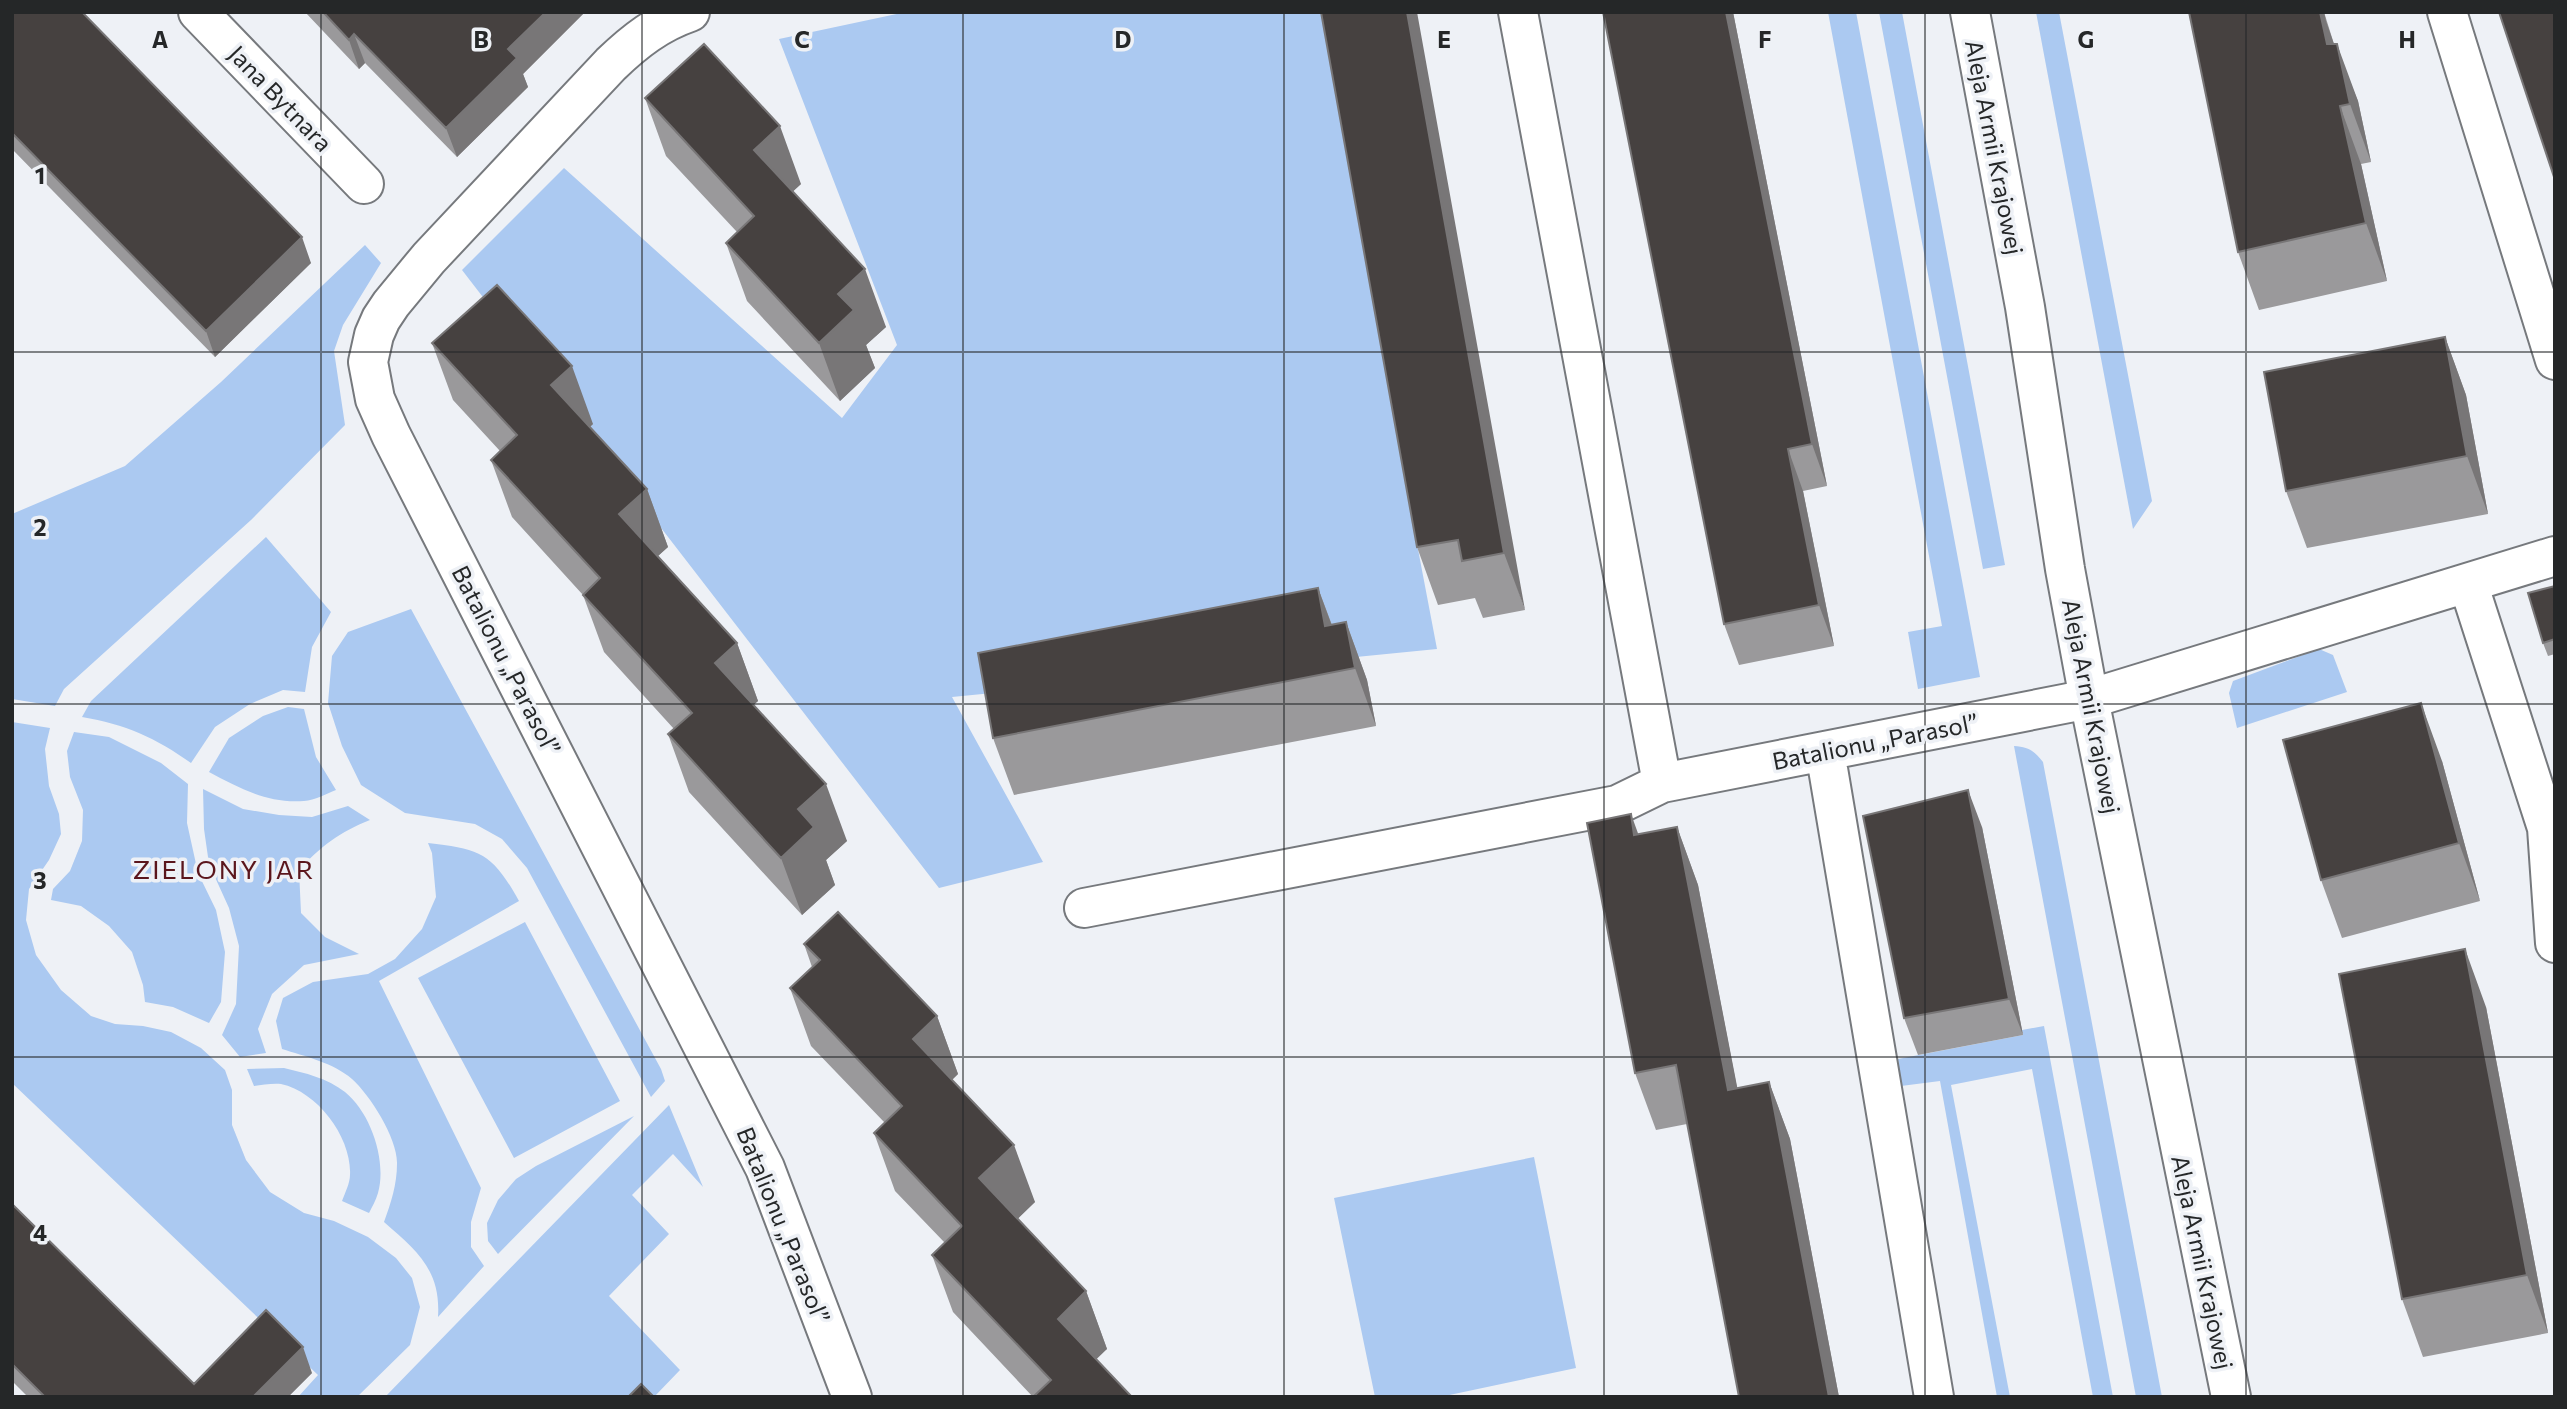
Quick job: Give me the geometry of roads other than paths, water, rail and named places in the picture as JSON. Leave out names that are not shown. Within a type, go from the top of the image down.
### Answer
[{"type":"street","name":"Jana Bytnara","points":[[198,12],[364,184]]},
{"type":"street","name":"Batalionu „Parasol”","points":[[690,12],[667,20],[650,30],[617,58],[429,258],[381,319],[370,351],[369,371],[375,399],[391,435],[765,1168],[852,1397]]},
{"type":"street","points":[[1518,12],[1662,783]]},
{"type":"street","name":"Aleja Armii Krajowej","points":[[1970,12],[2025,307],[2065,569],[2089,699],[2231,1397]]},
{"type":"street","points":[[2446,12],[2555,360]]},
{"type":"street","name":"Batalionu „Parasol”","points":[[1084,908],[1617,805],[1662,783],[2089,699],[2555,556]]},
{"type":"street","points":[[2468,583],[2547,828],[2555,943]]},
{"type":"street","points":[[1825,751],[1934,1397]]},
{"type":"district","name":"ZIELONY JAR","points":[[224,868]]}]
